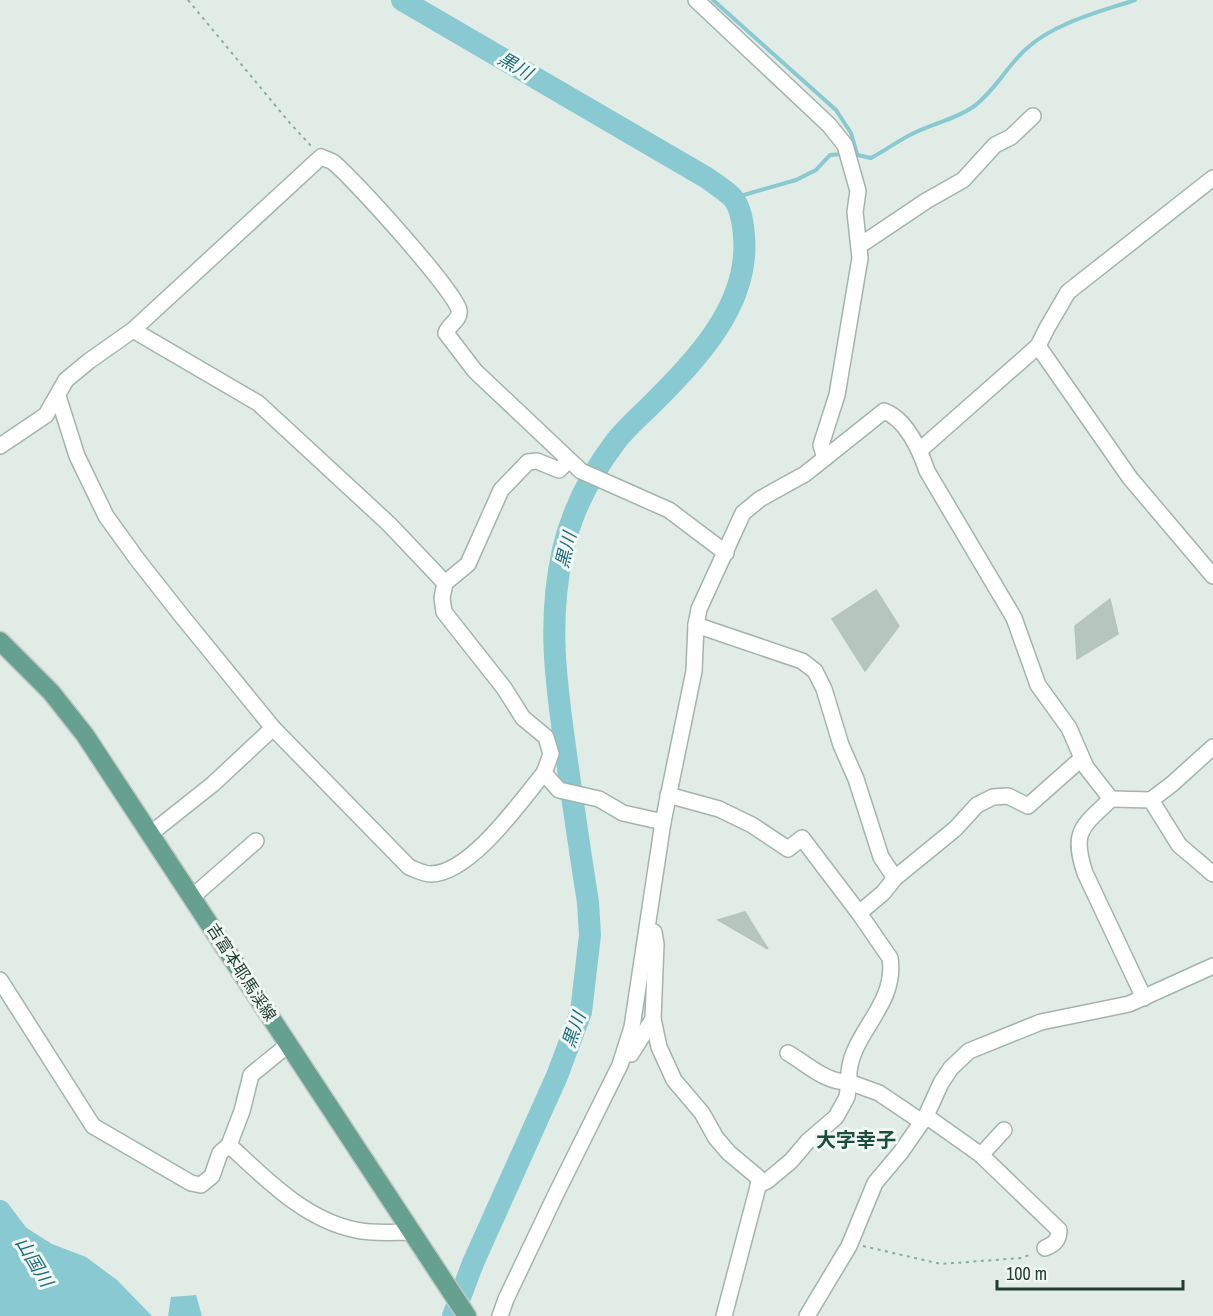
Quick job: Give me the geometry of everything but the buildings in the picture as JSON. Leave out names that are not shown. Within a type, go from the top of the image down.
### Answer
[{"type":"main road","name":"吉富本耶馬渓線","points":[[0,641],[51,692],[98,754],[467,1316]]},
{"type":"street","points":[[696,0],[830,125],[842,140],[849,155],[858,191],[855,212],[860,258],[837,394],[821,446],[825,458]]},
{"type":"street","points":[[859,246],[926,201],[963,180],[995,145],[1011,137],[1033,116]]},
{"type":"street","points":[[0,446],[46,415],[66,380],[133,330],[321,157],[332,161],[366,196],[416,251],[453,298],[459,310],[458,316],[448,327],[446,333],[475,371],[581,471],[669,510],[726,553]]},
{"type":"street","points":[[920,450],[1038,346],[1068,292],[1213,178]]},
{"type":"street","points":[[133,330],[258,403],[389,524],[445,583]]},
{"type":"street","points":[[1038,346],[1130,478],[1213,576]]},
{"type":"street","points":[[58,396],[77,456],[106,516],[180,615],[273,728],[410,867],[422,873],[440,873],[468,858],[496,830],[544,773],[550,754],[546,737],[523,718],[504,688],[444,612],[442,598],[445,583],[468,564],[501,490],[528,462],[537,461],[559,470],[569,460]]},
{"type":"street","points":[[500,1316],[556,1194],[621,1065],[632,1027],[663,822],[694,671],[699,609],[743,513],[760,499],[805,474],[884,411],[894,414],[920,450],[927,471],[1014,618],[1038,685],[1069,728],[1081,759],[1111,799]]},
{"type":"street","points":[[696,625],[802,661],[815,671],[824,689],[841,745],[856,779],[881,857],[895,878]]},
{"type":"street","points":[[150,834],[213,784],[273,728]]},
{"type":"street","points":[[1144,998],[1085,873],[1078,852],[1078,836],[1084,825],[1111,799],[1151,800],[1213,747]]},
{"type":"street","points":[[859,913],[883,893],[895,878],[955,829],[977,805],[993,796],[1008,796],[1028,806],[1081,759]]},
{"type":"street","points":[[544,773],[559,790],[599,799],[622,813],[663,822]]},
{"type":"street","points":[[668,795],[719,809],[752,825],[788,849],[802,838],[890,958],[892,967],[886,996],[882,1006],[862,1035],[848,1071],[847,1097],[836,1117],[808,1141],[791,1161],[768,1181],[758,1185]]},
{"type":"street","points":[[1151,800],[1179,845],[1213,874]]},
{"type":"street","points":[[192,897],[256,841]]},
{"type":"street","points":[[648,925],[654,927],[656,944],[653,1019],[659,1047],[674,1080],[702,1113],[716,1138],[729,1153],[760,1179],[724,1316]]},
{"type":"street","points":[[807,1316],[850,1243],[874,1183],[901,1152],[924,1119],[941,1083],[951,1068],[969,1051],[1041,1022],[1129,1004],[1213,966]]},
{"type":"street","points":[[0,980],[93,1126],[191,1183],[201,1185],[212,1176],[219,1153],[229,1145],[242,1111],[251,1075],[289,1044]]},
{"type":"street","points":[[624,1053],[631,1054],[653,1019]]},
{"type":"street","points":[[788,1053],[829,1079],[849,1082],[879,1093],[981,1155],[1059,1230],[1059,1237],[1055,1244],[1045,1248]]},
{"type":"street","points":[[981,1155],[1004,1130]]},
{"type":"street","points":[[229,1145],[269,1182],[307,1210],[328,1222],[357,1230],[412,1232]]},
{"type":"path","points":[[188,0],[321,157]]},
{"type":"path","points":[[850,1243],[941,1264],[1021,1258],[1045,1248]]},
{"type":"water","points":[[0,1217],[25,1227],[52,1244],[86,1257],[117,1280],[152,1316],[0,1316]]},
{"type":"water","points":[[196,1295],[202,1316],[168,1316],[171,1297]]},
{"type":"waterway","name":"黒川","points":[[402,0],[707,178],[732,197],[738,205],[744,236],[744,261],[738,285],[717,330],[668,388],[616,441],[598,466],[567,535],[558,576],[554,627],[556,677],[562,728],[588,902],[590,935],[581,1012],[557,1076],[473,1263],[453,1316]]},
{"type":"waterway","points":[[713,0],[836,110],[851,133],[857,154]]},
{"type":"waterway","points":[[853,154],[871,158],[914,133],[966,111],[981,101],[1019,56],[1037,40],[1063,25],[1135,0]]},
{"type":"waterway","points":[[733,198],[796,180],[816,170],[830,155],[842,154]]},
{"type":"waterway","name":"山国川","points":[[0,1211],[24,1243]]},
{"type":"district","name":"大字幸子","points":[[856,1140]]}]
